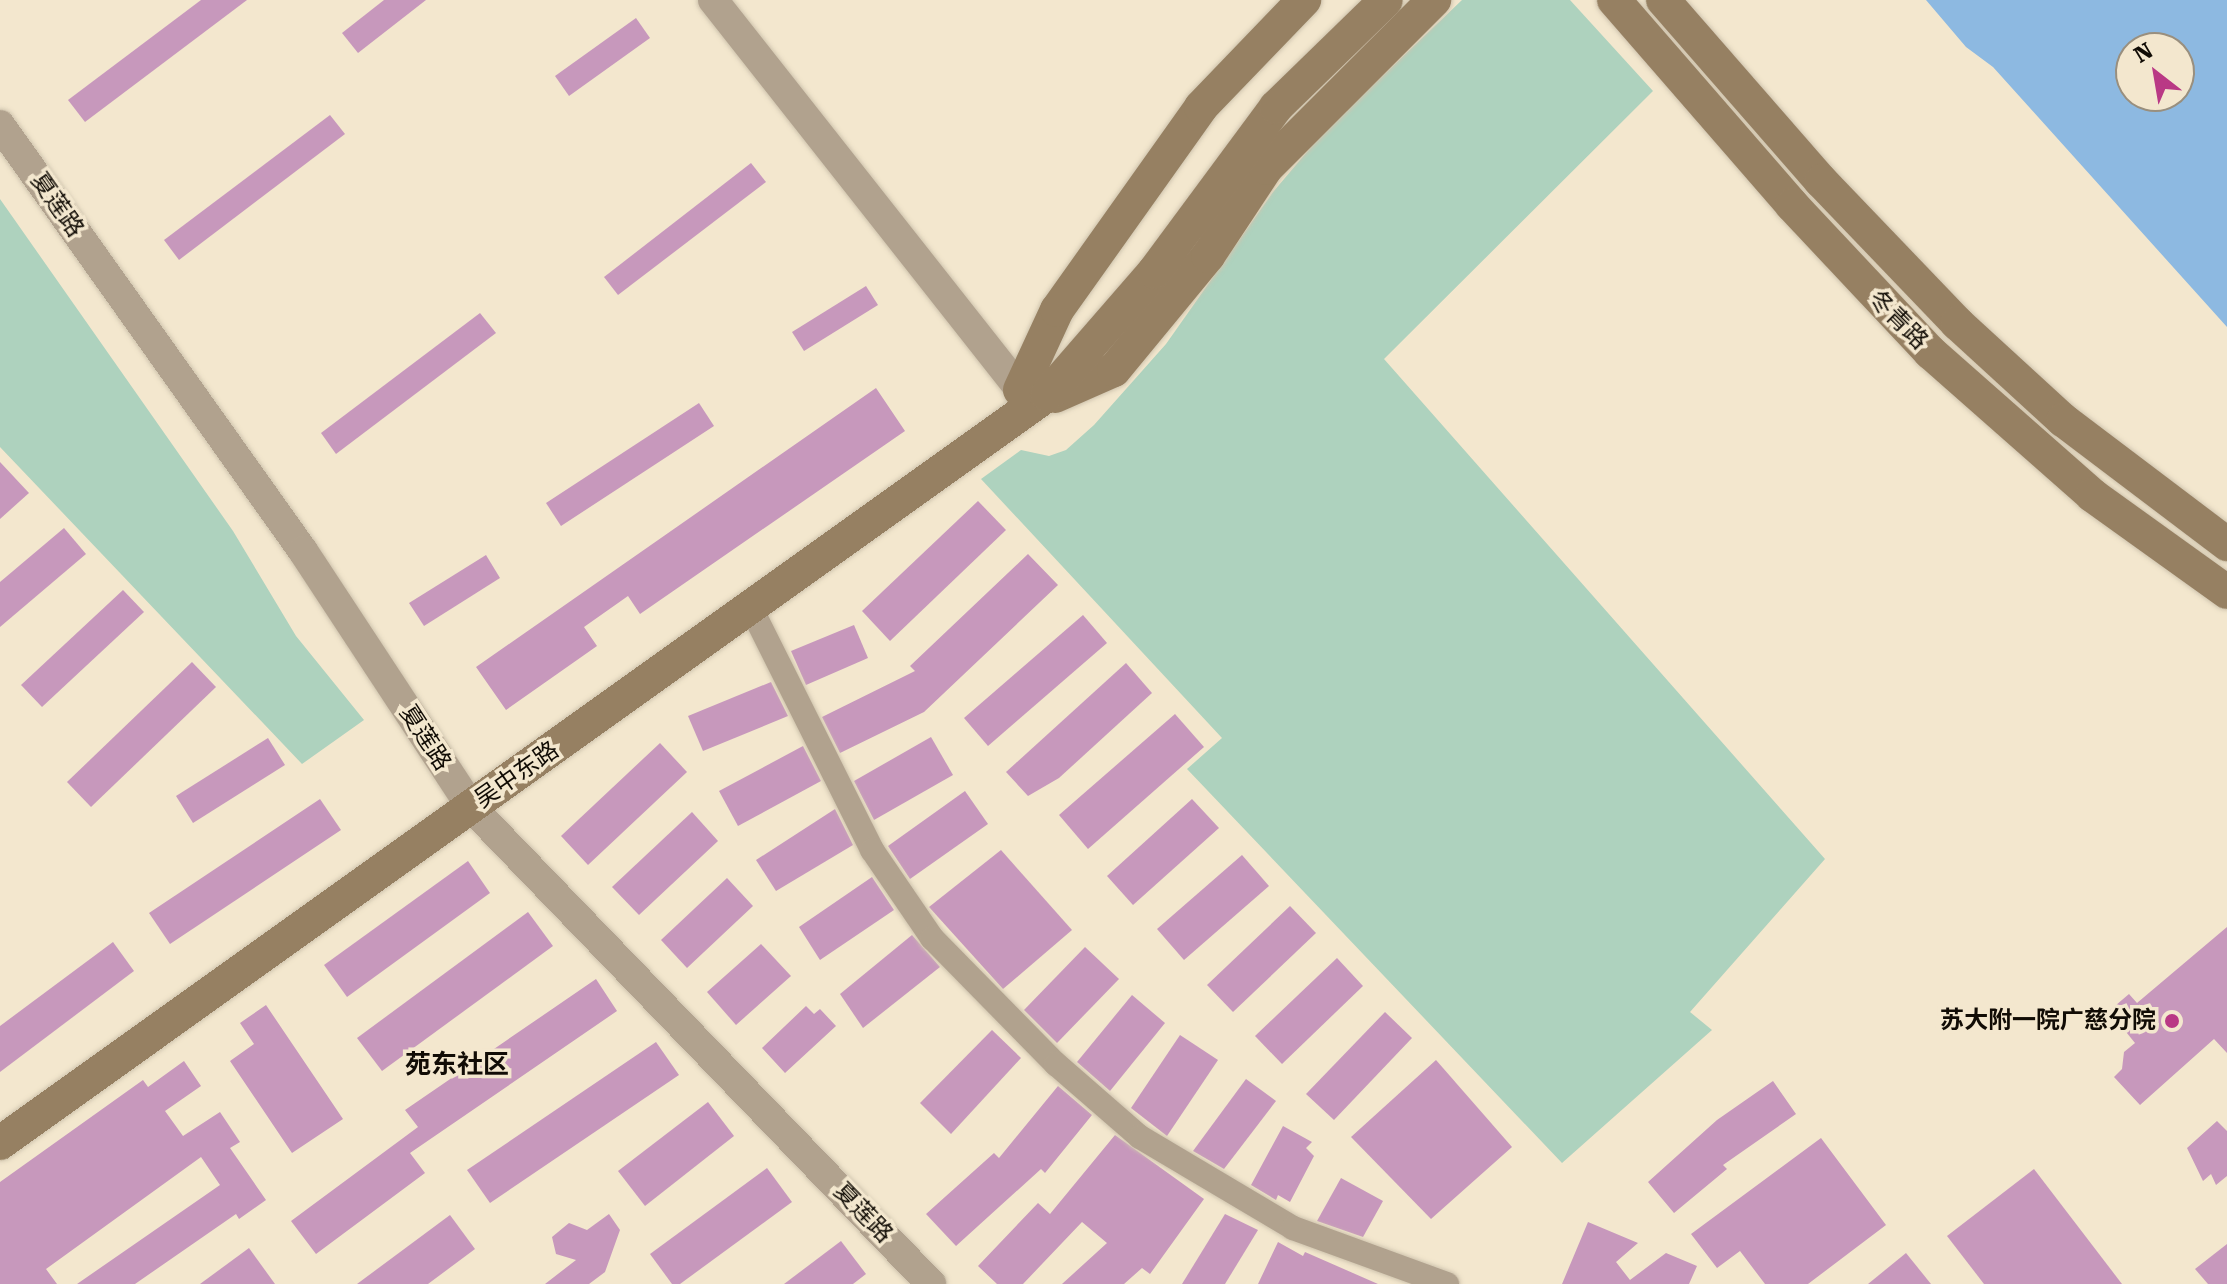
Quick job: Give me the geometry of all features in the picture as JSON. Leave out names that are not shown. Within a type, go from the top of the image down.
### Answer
[{"type":"main road","points":[[1026,398],[1057,310],[1201,107],[1304,0]]},
{"type":"main road","points":[[1026,398],[1055,357],[1240,133],[1298,52],[1354,0]]},
{"type":"main road","points":[[1240,133],[1386,0]]},
{"type":"main road","points":[[1026,398],[1114,370],[1208,256],[1266,168],[1434,0]]},
{"type":"main road","name":"冬青路","points":[[1614,0],[1801,216],[1930,352],[2092,495],[2227,592]]},
{"type":"main road","name":"冬青路","points":[[1663,0],[1821,181],[1957,323],[2063,420],[2227,544]]},
{"type":"main road","name":"吴中东路","points":[[0,1116],[751,608],[1026,398]]},
{"type":"main road","name":"吴中东路","points":[[0,1143],[465,799],[1026,398]]},
{"type":"street","points":[[713,0],[1026,398]]},
{"type":"street","name":"夏莲路","points":[[0,125],[303,551],[465,799],[931,1284]]},
{"type":"street","points":[[751,608],[872,850],[932,938],[1056,1064],[1140,1137],[1301,1232],[1447,1284]]},
{"type":"green space","points":[[1462,0],[1570,0],[1653,91],[1384,359],[1825,859],[1690,1012],[1712,1030],[1562,1163],[1187,769],[1222,738],[981,479],[1021,450],[1049,456],[1066,450],[1094,425],[1166,344],[1273,192],[1323,133]]},
{"type":"green space","points":[[0,199],[233,531],[296,636],[364,720],[302,764],[0,447]]},
{"type":"water","points":[[1926,0],[2227,0],[2227,327],[1993,67],[1966,47]]},
{"type":"building","points":[[201,0],[247,0],[85,122],[68,100]]},
{"type":"building","points":[[384,0],[426,0],[358,53],[342,33]]},
{"type":"building","points":[[636,18],[650,38],[569,96],[555,76]]},
{"type":"building","points":[[330,115],[345,134],[179,260],[164,240]]},
{"type":"building","points":[[751,163],[766,182],[618,295],[604,277]]},
{"type":"building","points":[[866,286],[878,305],[804,351],[792,332]]},
{"type":"building","points":[[480,313],[496,333],[336,454],[321,433]]},
{"type":"building","points":[[876,388],[905,431],[640,614],[628,596],[584,627],[597,646],[506,710],[476,667]]},
{"type":"building","points":[[699,403],[714,426],[561,526],[546,503]]},
{"type":"building","points":[[0,462],[29,493],[0,519]]},
{"type":"building","points":[[978,501],[1006,530],[890,641],[862,611]]},
{"type":"building","points":[[64,528],[86,554],[0,627],[0,582]]},
{"type":"building","points":[[1028,554],[1058,585],[924,712],[840,753],[822,717],[915,671],[910,666]]},
{"type":"building","points":[[486,555],[500,578],[424,626],[409,603]]},
{"type":"building","points":[[123,590],[144,612],[42,707],[21,685]]},
{"type":"building","points":[[1083,615],[1107,643],[988,746],[964,718]]},
{"type":"building","points":[[854,625],[868,658],[806,685],[791,651]]},
{"type":"building","points":[[192,662],[216,687],[91,807],[67,782]]},
{"type":"building","points":[[1126,663],[1152,693],[1059,778],[1028,796],[1006,772]]},
{"type":"building","points":[[771,682],[788,716],[703,751],[688,716]]},
{"type":"building","points":[[1175,714],[1204,747],[1088,849],[1059,815]]},
{"type":"building","points":[[931,737],[953,775],[874,820],[854,781]]},
{"type":"building","points":[[268,738],[285,765],[193,823],[176,796]]},
{"type":"building","points":[[660,743],[687,772],[588,865],[561,836]]},
{"type":"building","points":[[803,746],[821,781],[738,826],[719,791]]},
{"type":"building","points":[[965,791],[988,824],[910,879],[888,846]]},
{"type":"building","points":[[320,799],[341,830],[170,944],[149,913]]},
{"type":"building","points":[[1192,799],[1219,828],[1133,905],[1107,876]]},
{"type":"building","points":[[835,809],[853,845],[776,891],[756,860]]},
{"type":"building","points":[[692,812],[718,841],[639,915],[612,887]]},
{"type":"building","points":[[1001,850],[1072,930],[1003,989],[929,907]]},
{"type":"building","points":[[1242,855],[1269,886],[1184,960],[1157,929]]},
{"type":"building","points":[[468,861],[490,893],[347,997],[324,965]]},
{"type":"building","points":[[872,877],[894,910],[820,960],[799,927]]},
{"type":"building","points":[[727,878],[753,906],[687,968],[661,940]]},
{"type":"building","points":[[1290,906],[1316,933],[1233,1012],[1207,985]]},
{"type":"building","points":[[528,912],[553,946],[382,1071],[357,1038]]},
{"type":"building","name":"苏大附一院广慈分院","points":[[2227,927],[2227,1053],[2214,1039],[2140,1105],[2114,1077],[2122,1069],[2124,1052],[2135,1043],[2109,1011],[2129,994],[2137,1003]]},
{"type":"building","points":[[912,935],[940,967],[863,1028],[840,994]]},
{"type":"building","points":[[113,942],[134,971],[0,1072],[0,1026]]},
{"type":"building","points":[[761,944],[791,976],[736,1025],[707,992]]},
{"type":"building","points":[[1085,947],[1119,979],[1057,1043],[1024,1010]]},
{"type":"building","points":[[1337,958],[1363,986],[1282,1064],[1255,1036]]},
{"type":"building","points":[[596,979],[617,1011],[410,1153],[425,1173],[316,1254],[291,1221],[418,1127],[405,1110]]},
{"type":"building","points":[[1132,995],[1165,1023],[1110,1091],[1077,1062]]},
{"type":"building","points":[[266,1005],[343,1119],[292,1153],[230,1061],[254,1044],[240,1023]]},
{"type":"building","points":[[806,1006],[814,1014],[820,1009],[836,1026],[785,1073],[762,1048]]},
{"type":"building","points":[[1385,1012],[1412,1038],[1334,1120],[1306,1094]]},
{"type":"building","points":[[992,1030],[1021,1058],[951,1134],[920,1103]]},
{"type":"building","points":[[1180,1035],[1218,1060],[1167,1136],[1131,1108]]},
{"type":"building","points":[[656,1042],[679,1075],[490,1203],[467,1170]]},
{"type":"building","points":[[1436,1060],[1512,1147],[1431,1219],[1351,1137]]},
{"type":"building","points":[[184,1061],[201,1086],[165,1111],[183,1136],[220,1112],[240,1142],[230,1148],[266,1200],[239,1219],[236,1214],[135,1284],[77,1284],[220,1185],[201,1157],[46,1269],[57,1284],[0,1284],[0,1182],[143,1080],[148,1087]]},
{"type":"building","points":[[1246,1079],[1276,1101],[1224,1169],[1193,1151]]},
{"type":"building","points":[[1773,1081],[1796,1114],[1723,1165],[1727,1169],[1674,1213],[1648,1182],[1717,1120]]},
{"type":"building","points":[[1058,1086],[1092,1115],[1045,1173],[1041,1169],[956,1246],[926,1214],[994,1153],[999,1158]]},
{"type":"building","points":[[708,1102],[734,1136],[645,1206],[618,1171]]},
{"type":"building","points":[[2217,1121],[2227,1131],[2227,1176],[2216,1185],[2211,1174],[2203,1181],[2187,1148]]},
{"type":"building","points":[[1283,1126],[1312,1142],[1306,1148],[1314,1156],[1290,1202],[1278,1195],[1276,1200],[1251,1185]]},
{"type":"building","points":[[1115,1135],[1204,1199],[1150,1274],[1142,1268],[1124,1284],[1062,1284],[1107,1243],[1082,1222],[1023,1284],[997,1284],[978,1266],[1038,1203],[1050,1214]]},
{"type":"building","points":[[1821,1138],[1886,1225],[1808,1284],[1765,1284],[1740,1251],[1717,1268],[1691,1234]]},
{"type":"building","points":[[767,1168],[792,1202],[680,1284],[672,1284],[650,1254]]},
{"type":"building","points":[[2034,1169],[2122,1284],[1984,1284],[1947,1236]]},
{"type":"building","points":[[1341,1178],[1383,1201],[1363,1237],[1317,1221]]},
{"type":"building","points":[[609,1214],[620,1230],[605,1272],[589,1284],[545,1284],[576,1260],[556,1254],[552,1237],[569,1223],[587,1230]]},
{"type":"building","points":[[1225,1214],[1258,1230],[1225,1284],[1182,1284]]},
{"type":"building","points":[[450,1215],[475,1249],[428,1284],[357,1284]]},
{"type":"building","points":[[1588,1222],[1638,1243],[1616,1262],[1630,1280],[1666,1253],[1697,1266],[1689,1284],[1562,1284]]},
{"type":"building","points":[[841,1241],[866,1274],[853,1284],[784,1284]]},
{"type":"building","points":[[1278,1242],[1303,1256],[1305,1252],[1378,1284],[1258,1284]]},
{"type":"building","points":[[2227,1244],[2227,1284],[2208,1284],[2195,1269]]},
{"type":"building","points":[[249,1248],[275,1284],[200,1284]]},
{"type":"building","points":[[1906,1253],[1931,1284],[1868,1284]]},
{"type":"place","name":"苏大附一院广慈分院","points":[[2172,1021]]},
{"type":"district","name":"苑东社区","points":[[457,1065]]}]
